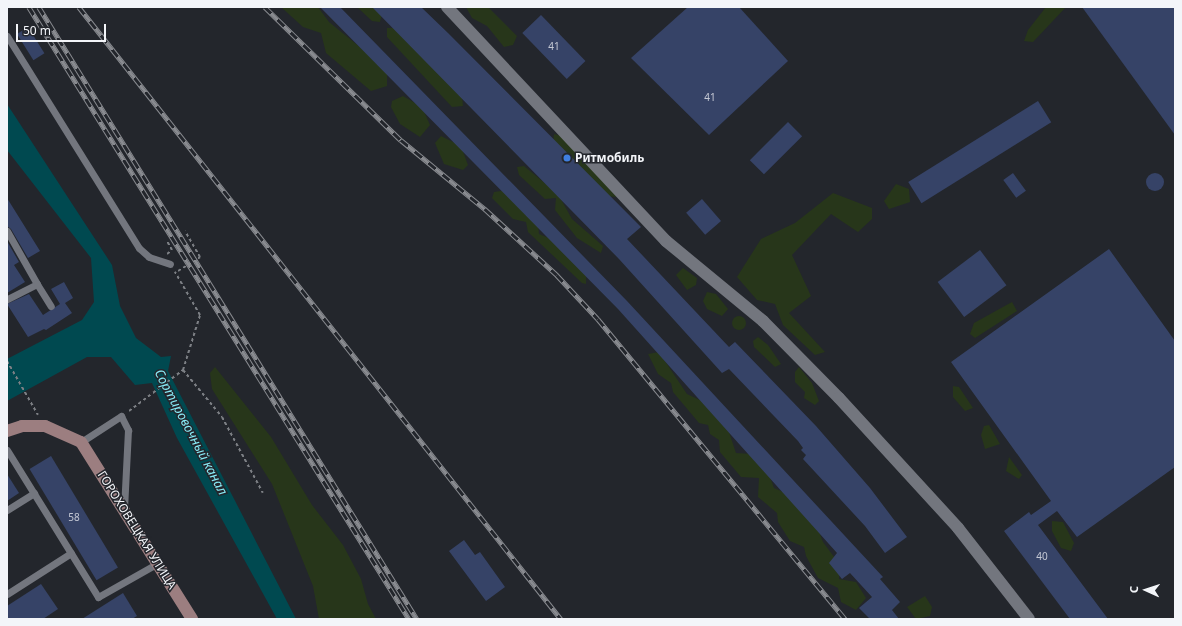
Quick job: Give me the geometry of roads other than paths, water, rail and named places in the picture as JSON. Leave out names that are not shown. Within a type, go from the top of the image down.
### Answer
[{"type":"street","points":[[447,7],[666,241],[763,321],[839,398],[958,528],[1029,619]]},
{"type":"street","points":[[7,431],[22,426],[45,426],[81,442]]},
{"type":"street","name":"ГОРОХОВЕЦКАЯ УЛИЦА","points":[[81,442],[124,508],[192,619]]},
{"type":"lane","points":[[7,36],[140,248],[149,258],[170,264]]},
{"type":"lane","points":[[7,231],[51,306]]},
{"type":"lane","points":[[7,299],[37,284]]},
{"type":"lane","points":[[81,442],[121,416],[128,430],[124,508]]},
{"type":"lane","points":[[7,450],[98,597],[158,563]]},
{"type":"lane","points":[[7,510],[34,493]]},
{"type":"lane","points":[[7,594],[71,554]]},
{"type":"water","name":"Сортировочный канал","points":[[7,104],[112,265],[120,306],[136,338],[161,357],[171,356],[168,371],[296,619],[277,619],[177,438],[152,383],[135,385],[111,357],[87,357],[7,401],[7,359],[82,320],[94,302],[91,258],[7,150]]},
{"type":"railway","points":[[29,7],[409,619]]},
{"type":"railway","points":[[39,7],[417,619]]},
{"type":"railway","points":[[79,7],[561,619]]},
{"type":"railway","points":[[265,7],[401,140],[485,209],[557,275],[598,319],[845,619]]},
{"type":"place","name":"Ритмобиль","points":[[567,158]]}]
